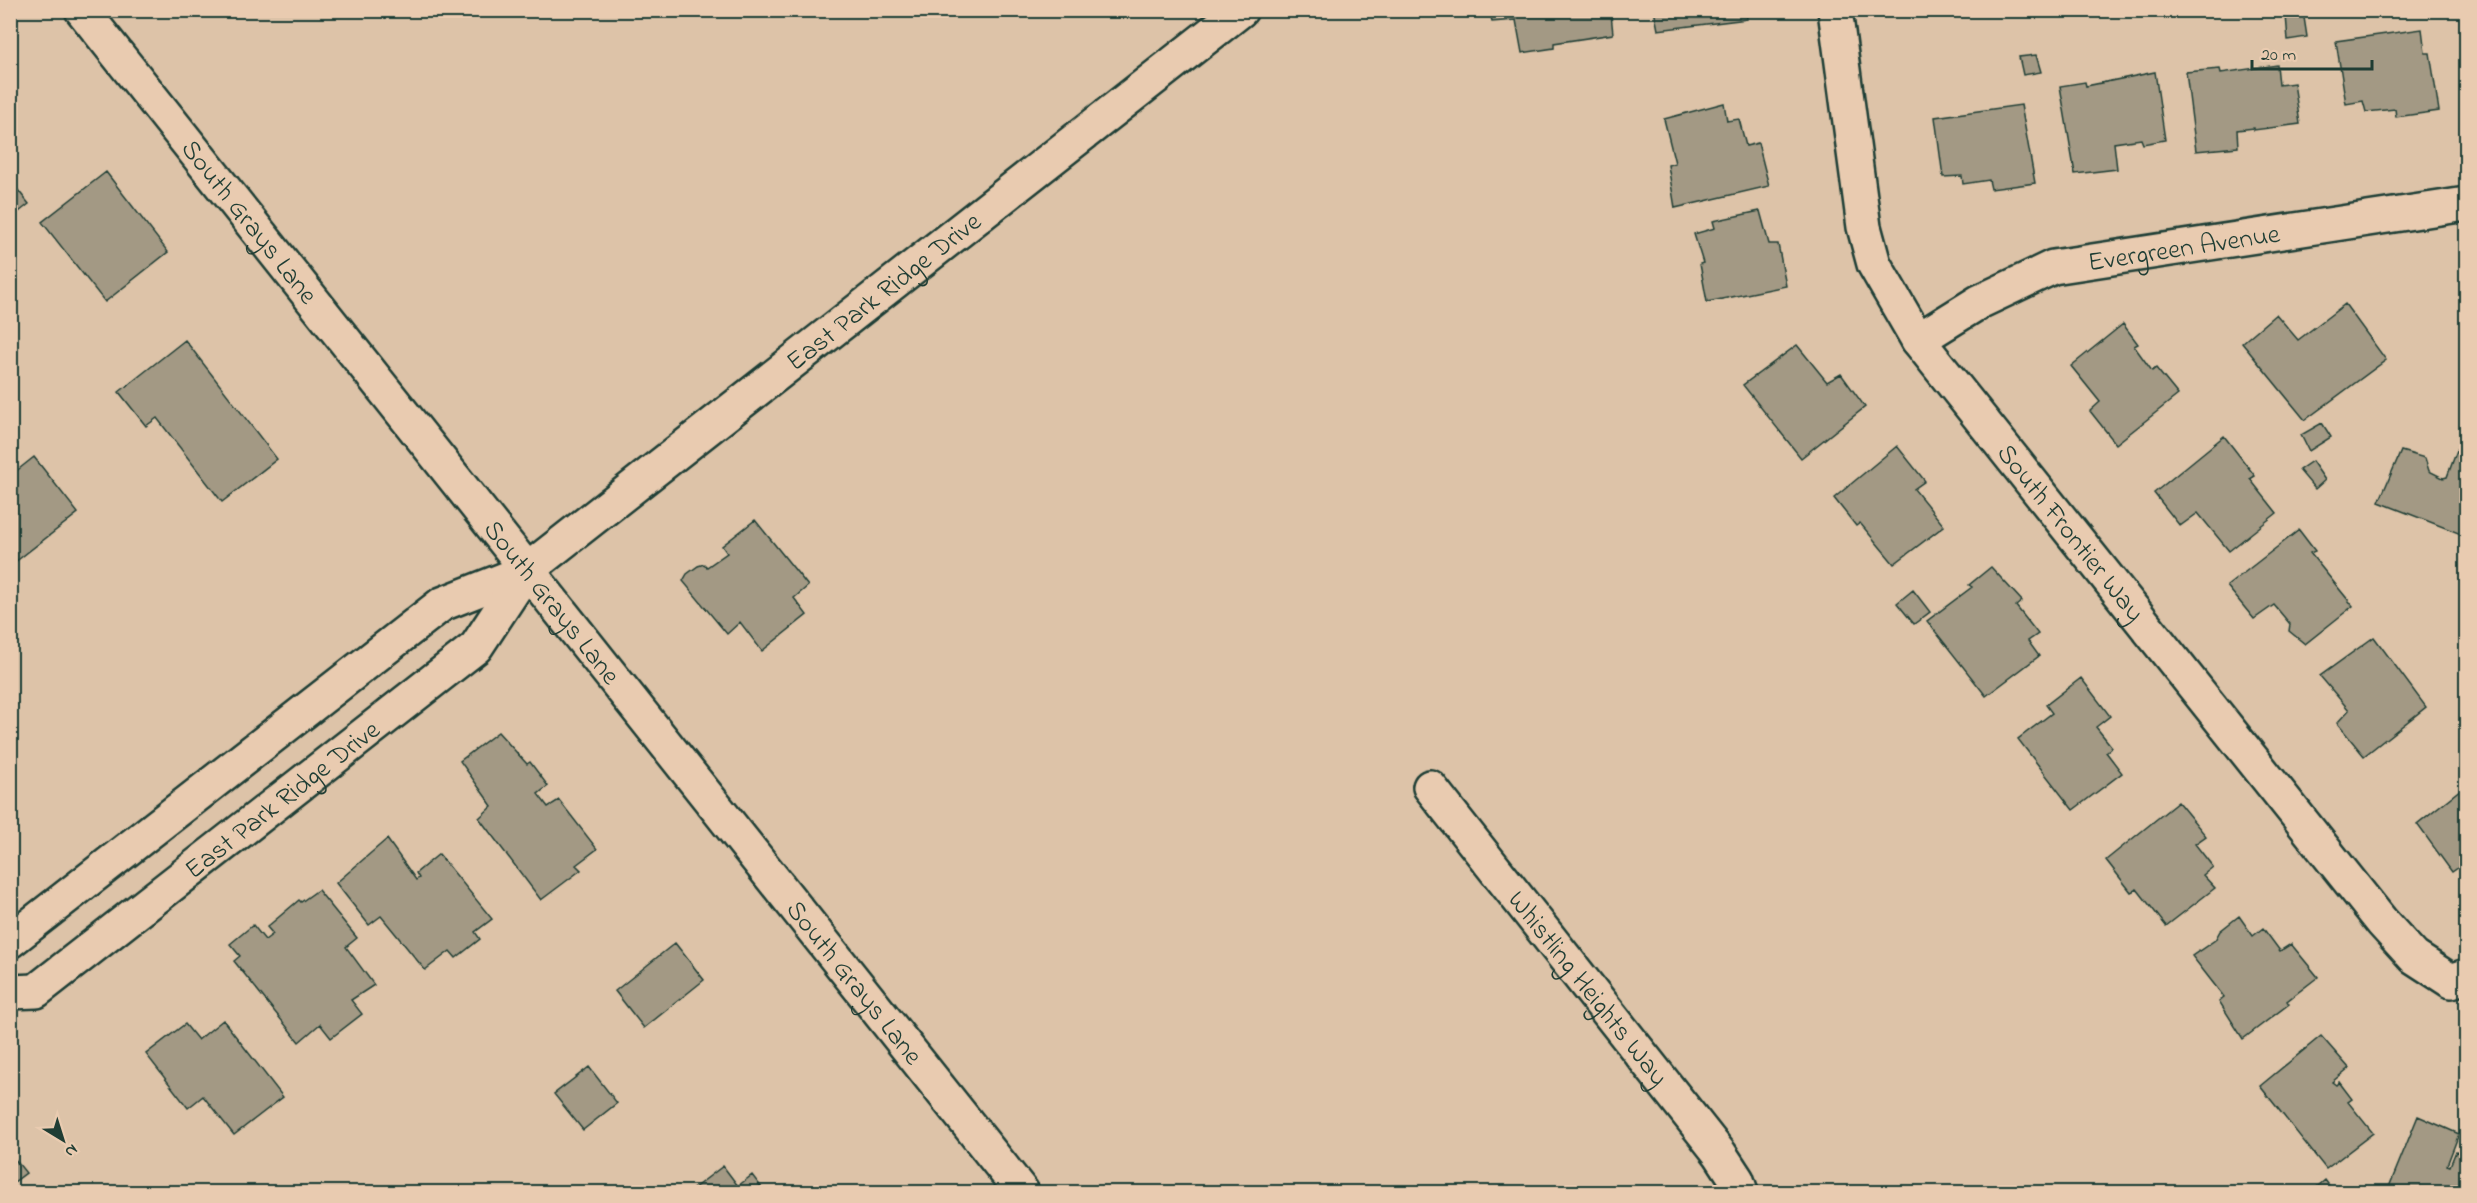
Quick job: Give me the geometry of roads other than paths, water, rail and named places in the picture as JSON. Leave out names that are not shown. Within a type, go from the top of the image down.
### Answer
[{"type":"street","name":"South Grays Lane","points":[[82,10],[526,571],[1023,1192]]},
{"type":"street","name":"East Park Ridge Drive","points":[[10,941],[442,604],[526,571],[1241,10]]},
{"type":"street","name":"South Frontier Way","points":[[1835,10],[1864,227],[1874,264],[1918,340],[2382,922],[2414,957],[2459,979]]},
{"type":"street","name":"Evergreen Avenue","points":[[1918,340],[1979,302],[2053,267],[2466,204]]},
{"type":"street","name":"East Park Ridge Drive","points":[[10,992],[36,991],[476,647],[526,571]]},
{"type":"street","name":"Whistling Heights Way","points":[[1430,787],[1720,1154],[1737,1180],[1741,1192]]}]
